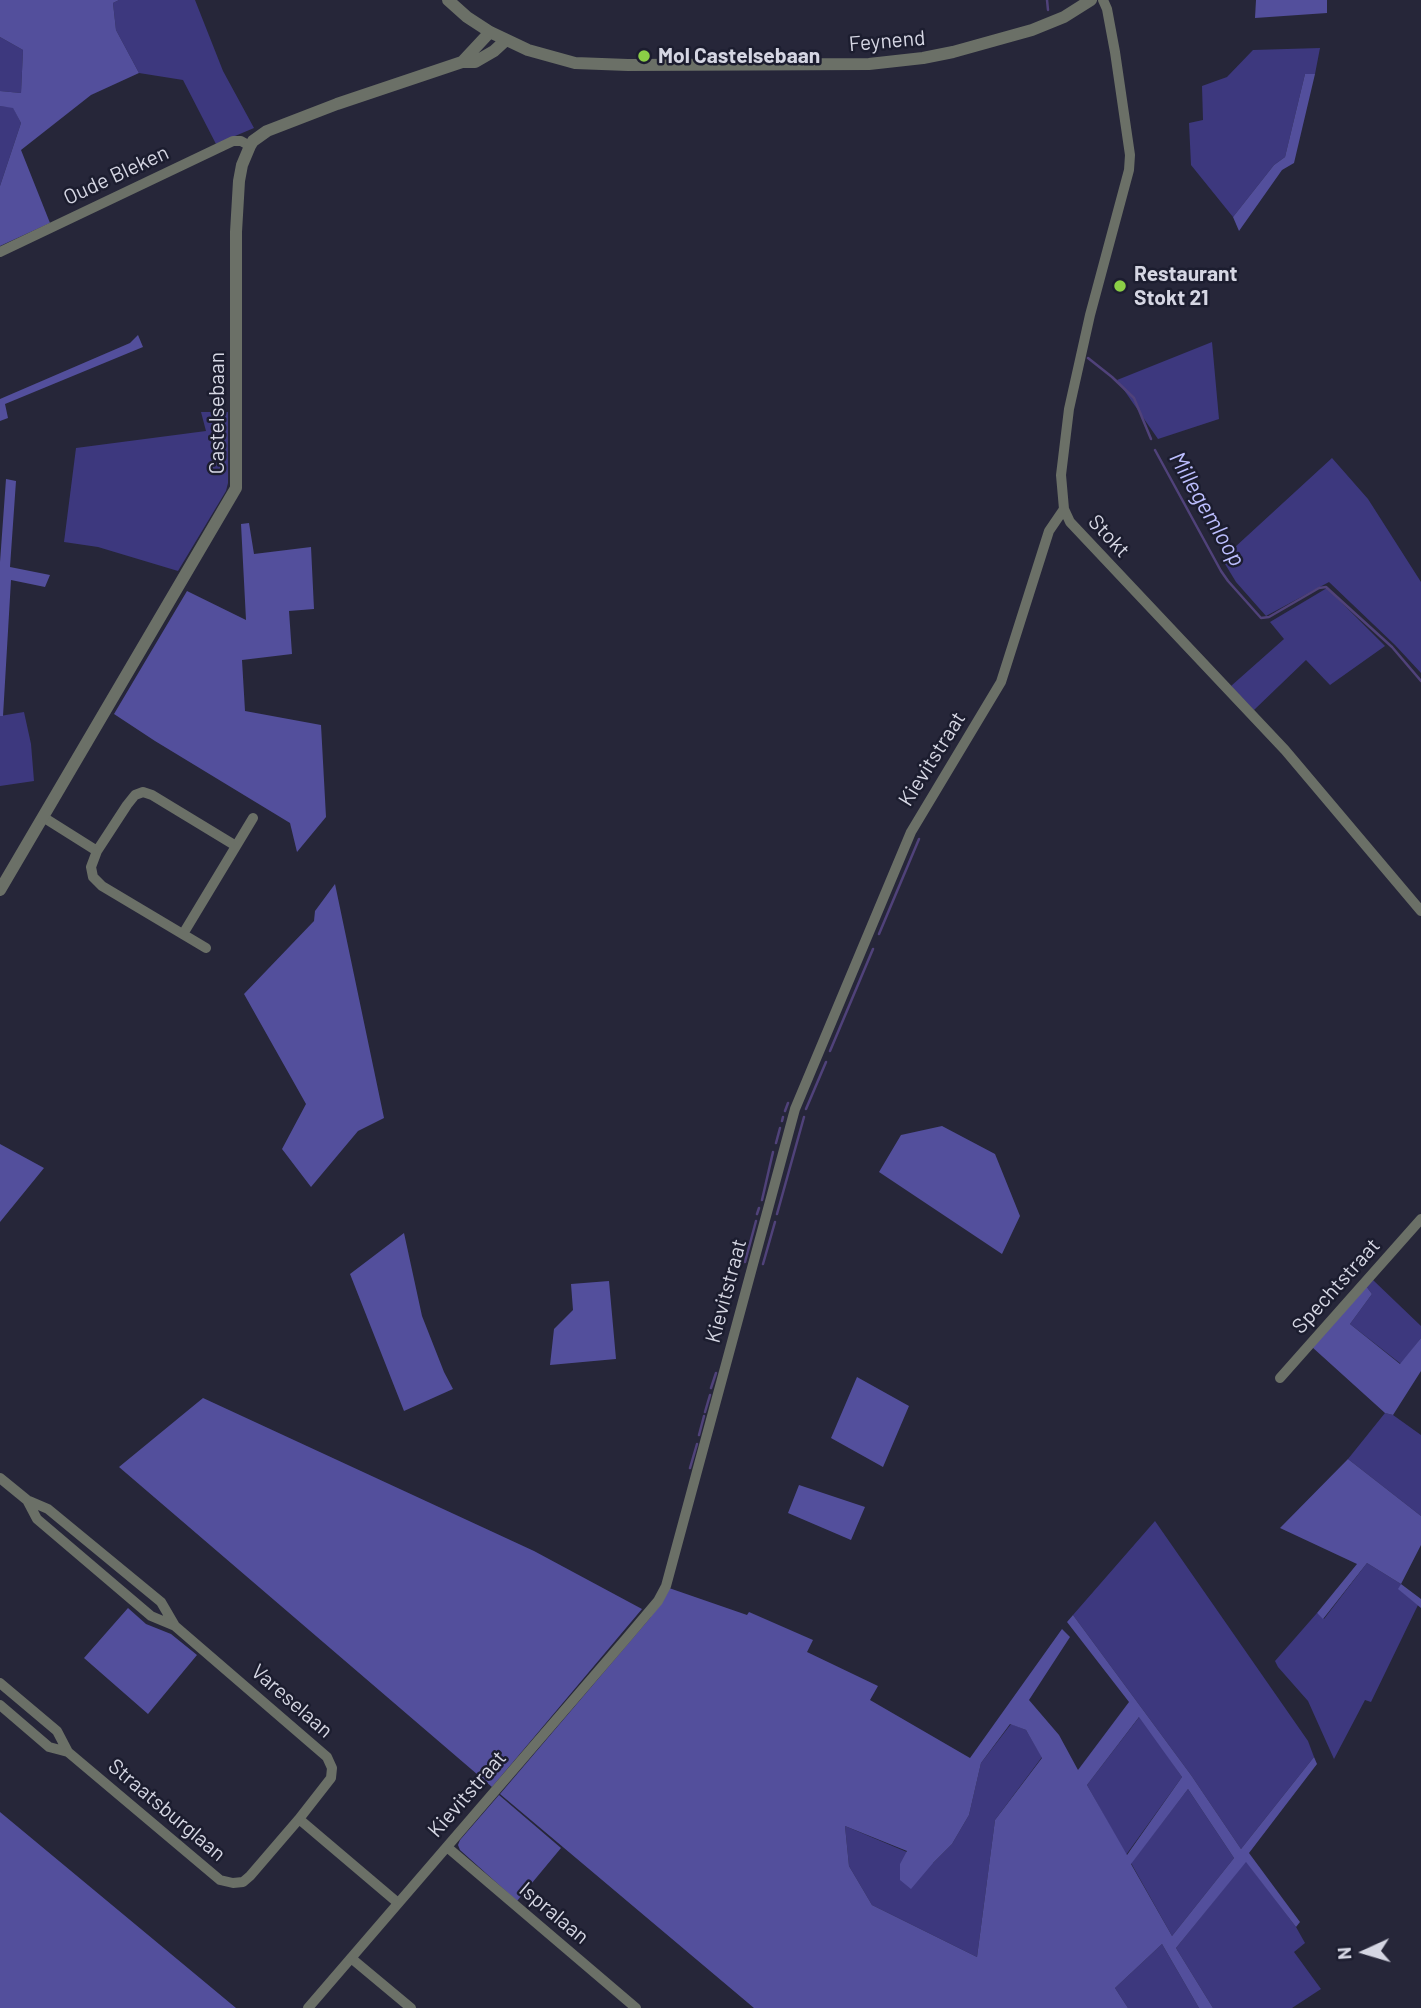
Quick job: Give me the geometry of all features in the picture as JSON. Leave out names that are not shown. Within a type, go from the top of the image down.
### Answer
[{"type":"street","name":"Feynend","points":[[448,0],[467,17],[506,40],[542,55],[588,64],[869,64],[923,58],[953,52],[1047,24],[1065,17],[1091,0]]},
{"type":"street","name":"Stokt","points":[[1103,0],[1115,52],[1130,155],[1129,170],[1090,315],[1069,410],[1061,475],[1063,509],[1070,522],[1284,750],[1421,911]]},
{"type":"street","points":[[462,62],[490,32]]},
{"type":"street","points":[[250,146],[267,131],[408,79],[462,62],[475,62],[506,40]]},
{"type":"street","name":"Oude Bleken","points":[[0,252],[233,141],[241,141],[250,146]]},
{"type":"street","name":"Castelsebaan","points":[[0,890],[236,488],[236,232],[239,181],[250,146]]},
{"type":"street","name":"Kievitstraat","points":[[308,2008],[625,1640],[658,1601],[666,1586],[795,1109],[911,832],[1001,682],[1049,531],[1063,509]]},
{"type":"street","points":[[206,948],[102,886],[93,877],[91,867],[97,851],[127,805],[135,795],[143,792],[236,846]]},
{"type":"street","points":[[43,817],[97,851]]},
{"type":"street","points":[[184,934],[253,818]]},
{"type":"street","name":"Spechtstraat","points":[[1280,1378],[1421,1219]]},
{"type":"street","name":"Vareselaan","points":[[0,1478],[27,1500],[48,1509],[161,1602],[175,1626]]},
{"type":"street","name":"Vareselaan","points":[[27,1500],[37,1519],[151,1616],[175,1626],[327,1757],[332,1768],[331,1778],[299,1819]]},
{"type":"street","name":"Straatsburglaan","points":[[0,1683],[57,1731],[68,1752],[220,1880],[233,1884],[250,1876],[299,1819]]},
{"type":"street","name":"Straatsburglaan","points":[[0,1705],[49,1747],[68,1752]]},
{"type":"street","points":[[299,1819],[398,1903]]},
{"type":"street","name":"Ispralaan","points":[[447,1847],[636,2008]]},
{"type":"street","points":[[351,1958],[411,2008]]},
{"type":"shaded area","points":[[0,0],[119,0],[113,3],[116,30],[139,73],[91,95],[21,150],[50,223],[0,246],[0,186],[21,123],[13,108],[0,106],[0,91],[21,93],[23,50],[0,37]]},
{"type":"shaded area","points":[[119,0],[195,0],[223,71],[254,128],[216,144],[183,80],[139,73],[116,30],[113,3]]},
{"type":"shaded area","points":[[1256,0],[1327,0],[1327,13],[1255,18]]},
{"type":"shaded area","points":[[0,37],[23,50],[21,93],[0,91]]},
{"type":"shaded area","points":[[1320,48],[1315,74],[1305,74],[1285,157],[1274,165],[1233,217],[1191,165],[1189,123],[1203,120],[1202,86],[1227,77],[1253,50]]},
{"type":"shaded area","points":[[1305,74],[1315,74],[1294,163],[1282,170],[1239,231],[1233,217],[1274,165],[1285,157]]},
{"type":"shaded area","points":[[0,106],[13,107],[21,123],[0,186]]},
{"type":"shaded area","points":[[138,335],[143,347],[5,404],[8,418],[0,421],[0,399],[130,343]]},
{"type":"shaded area","points":[[1212,342],[1219,419],[1158,439],[1117,380]]},
{"type":"shaded area","points":[[201,412],[228,412],[228,483],[226,491],[178,571],[98,547],[64,542],[76,448],[206,431]]},
{"type":"shaded area","points":[[1332,458],[1368,499],[1421,582],[1421,673],[1329,582],[1266,616],[1236,582],[1222,559]]},
{"type":"shaded area","points":[[6,479],[16,481],[10,567],[50,575],[45,587],[11,580],[3,716],[0,716],[0,562]]},
{"type":"shaded area","points":[[249,523],[254,554],[311,547],[314,609],[289,611],[292,654],[242,660],[245,711],[321,725],[326,817],[297,852],[290,823],[114,714],[187,591],[246,620],[241,524]]},
{"type":"shaded area","points":[[1327,588],[1385,646],[1330,685],[1306,660],[1254,710],[1231,686],[1284,639],[1270,622]]},
{"type":"shaded area","points":[[24,712],[31,744],[34,781],[0,786],[0,716]]},
{"type":"shaded area","points":[[335,884],[384,1118],[358,1131],[311,1187],[282,1149],[306,1104],[244,994],[314,921],[315,911]]},
{"type":"shaded area","points":[[942,1126],[995,1154],[1020,1216],[1002,1254],[879,1172],[901,1135]]},
{"type":"shaded area","points":[[0,1144],[44,1168],[0,1222]]},
{"type":"shaded area","points":[[404,1233],[422,1316],[453,1389],[404,1411],[350,1274]]},
{"type":"shaded area","points":[[1373,1280],[1421,1326],[1421,1338],[1401,1364],[1350,1324],[1372,1294],[1366,1286]]},
{"type":"shaded area","points":[[609,1281],[616,1359],[550,1365],[554,1329],[573,1310],[571,1284]]},
{"type":"shaded area","points":[[1366,1286],[1372,1294],[1350,1324],[1400,1364],[1421,1338],[1421,1371],[1393,1415],[1385,1413],[1312,1347]]},
{"type":"shaded area","points":[[857,1377],[909,1406],[883,1467],[831,1438]]},
{"type":"shaded area","points":[[203,1398],[534,1551],[642,1609],[492,1787],[119,1467]]},
{"type":"shaded area","points":[[1385,1413],[1393,1415],[1421,1435],[1421,1516],[1348,1459]]},
{"type":"shaded area","points":[[1348,1459],[1421,1516],[1421,1545],[1401,1584],[1367,1563],[1323,1619],[1317,1613],[1357,1564],[1280,1528]]},
{"type":"shaded area","points":[[799,1485],[865,1507],[851,1540],[788,1513]]},
{"type":"shaded area","points":[[1155,1521],[1308,1741],[1314,1757],[1241,1849],[1191,1775],[1073,1615]]},
{"type":"shaded area","points":[[1367,1563],[1401,1584],[1399,1589],[1418,1605],[1371,1702],[1365,1700],[1334,1759],[1308,1701],[1275,1661],[1317,1613],[1324,1619]]},
{"type":"shaded area","points":[[1401,1584],[1421,1599],[1421,1608],[1398,1589]]},
{"type":"shaded area","points":[[669,1588],[747,1615],[749,1612],[813,1640],[807,1652],[878,1686],[870,1700],[970,1758],[1062,1629],[1070,1637],[1029,1700],[1059,1735],[1078,1770],[1129,1702],[1067,1622],[1073,1615],[1191,1775],[1241,1849],[1314,1757],[1317,1764],[1249,1853],[1300,1922],[1296,1927],[1246,1862],[1176,1948],[1213,2008],[1199,2008],[1162,1944],[1115,1988],[1128,2008],[754,2008],[500,1794],[650,1618]],"holes":[[[1139,1717],[1182,1777],[1127,1855],[1087,1785]],[[1010,1724],[1026,1730],[1042,1758],[995,1820],[977,1957],[872,1905],[849,1866],[845,1826],[907,1851],[900,1864],[900,1880],[911,1889],[952,1844],[969,1815],[981,1763]],[[1188,1789],[1234,1858],[1172,1936],[1131,1864]]]},
{"type":"shaded area","points":[[128,1608],[146,1624],[171,1634],[197,1655],[148,1714],[84,1658]]},
{"type":"shaded area","points":[[1140,1716],[1182,1777],[1126,1855],[1087,1785]]},
{"type":"shaded area","points":[[1011,1724],[1026,1730],[1042,1757],[995,1820],[977,1957],[872,1905],[849,1866],[845,1826],[933,1863],[952,1844],[969,1815],[981,1763]]},
{"type":"shaded area","points":[[1188,1789],[1234,1858],[1172,1936],[1131,1863]]},
{"type":"shaded area","points":[[499,1795],[561,1848],[517,1901],[460,1850],[458,1845]]},
{"type":"shaded area","points":[[0,1812],[236,2008],[0,2008]]},
{"type":"shaded area","points":[[1246,1861],[1296,1927],[1305,1943],[1294,1952],[1321,1989],[1292,2008],[1213,2008],[1176,1948]]},
{"type":"shaded area","points":[[1162,1944],[1199,2008],[1128,2008],[1115,1988]]},
{"type":"waterway","name":"Millegemloop","points":[[1047,0],[1048,10]]},
{"type":"waterway","name":"Millegemloop","points":[[1088,358],[1134,398],[1151,439]]},
{"type":"waterway","name":"Millegemloop","points":[[1155,450],[1221,571],[1261,618],[1269,617],[1319,588],[1326,587],[1392,647],[1421,681]]},
{"type":"waterway","points":[[879,934],[919,839]]},
{"type":"waterway","points":[[830,1051],[873,949]]},
{"type":"waterway","points":[[806,1109],[826,1062]]},
{"type":"waterway","points":[[785,1111],[788,1103]]},
{"type":"waterway","points":[[782,1121],[783,1117]]},
{"type":"waterway","points":[[777,1214],[804,1117]]},
{"type":"waterway","points":[[776,1143],[780,1128]]},
{"type":"waterway","points":[[762,1200],[773,1152]]},
{"type":"waterway","points":[[757,1214],[759,1208]]},
{"type":"waterway","points":[[745,1262],[756,1221]]},
{"type":"waterway","points":[[763,1264],[775,1222]]},
{"type":"waterway","points":[[711,1388],[716,1373]]},
{"type":"waterway","points":[[705,1412],[710,1395]]},
{"type":"waterway","points":[[699,1435],[704,1416]]},
{"type":"waterway","points":[[690,1468],[697,1444]]},
{"type":"place","name":"Mol Castelsebaan","points":[[644,56]]},
{"type":"place","name":"Restaurant Stokt 21","points":[[1120,286]]}]
